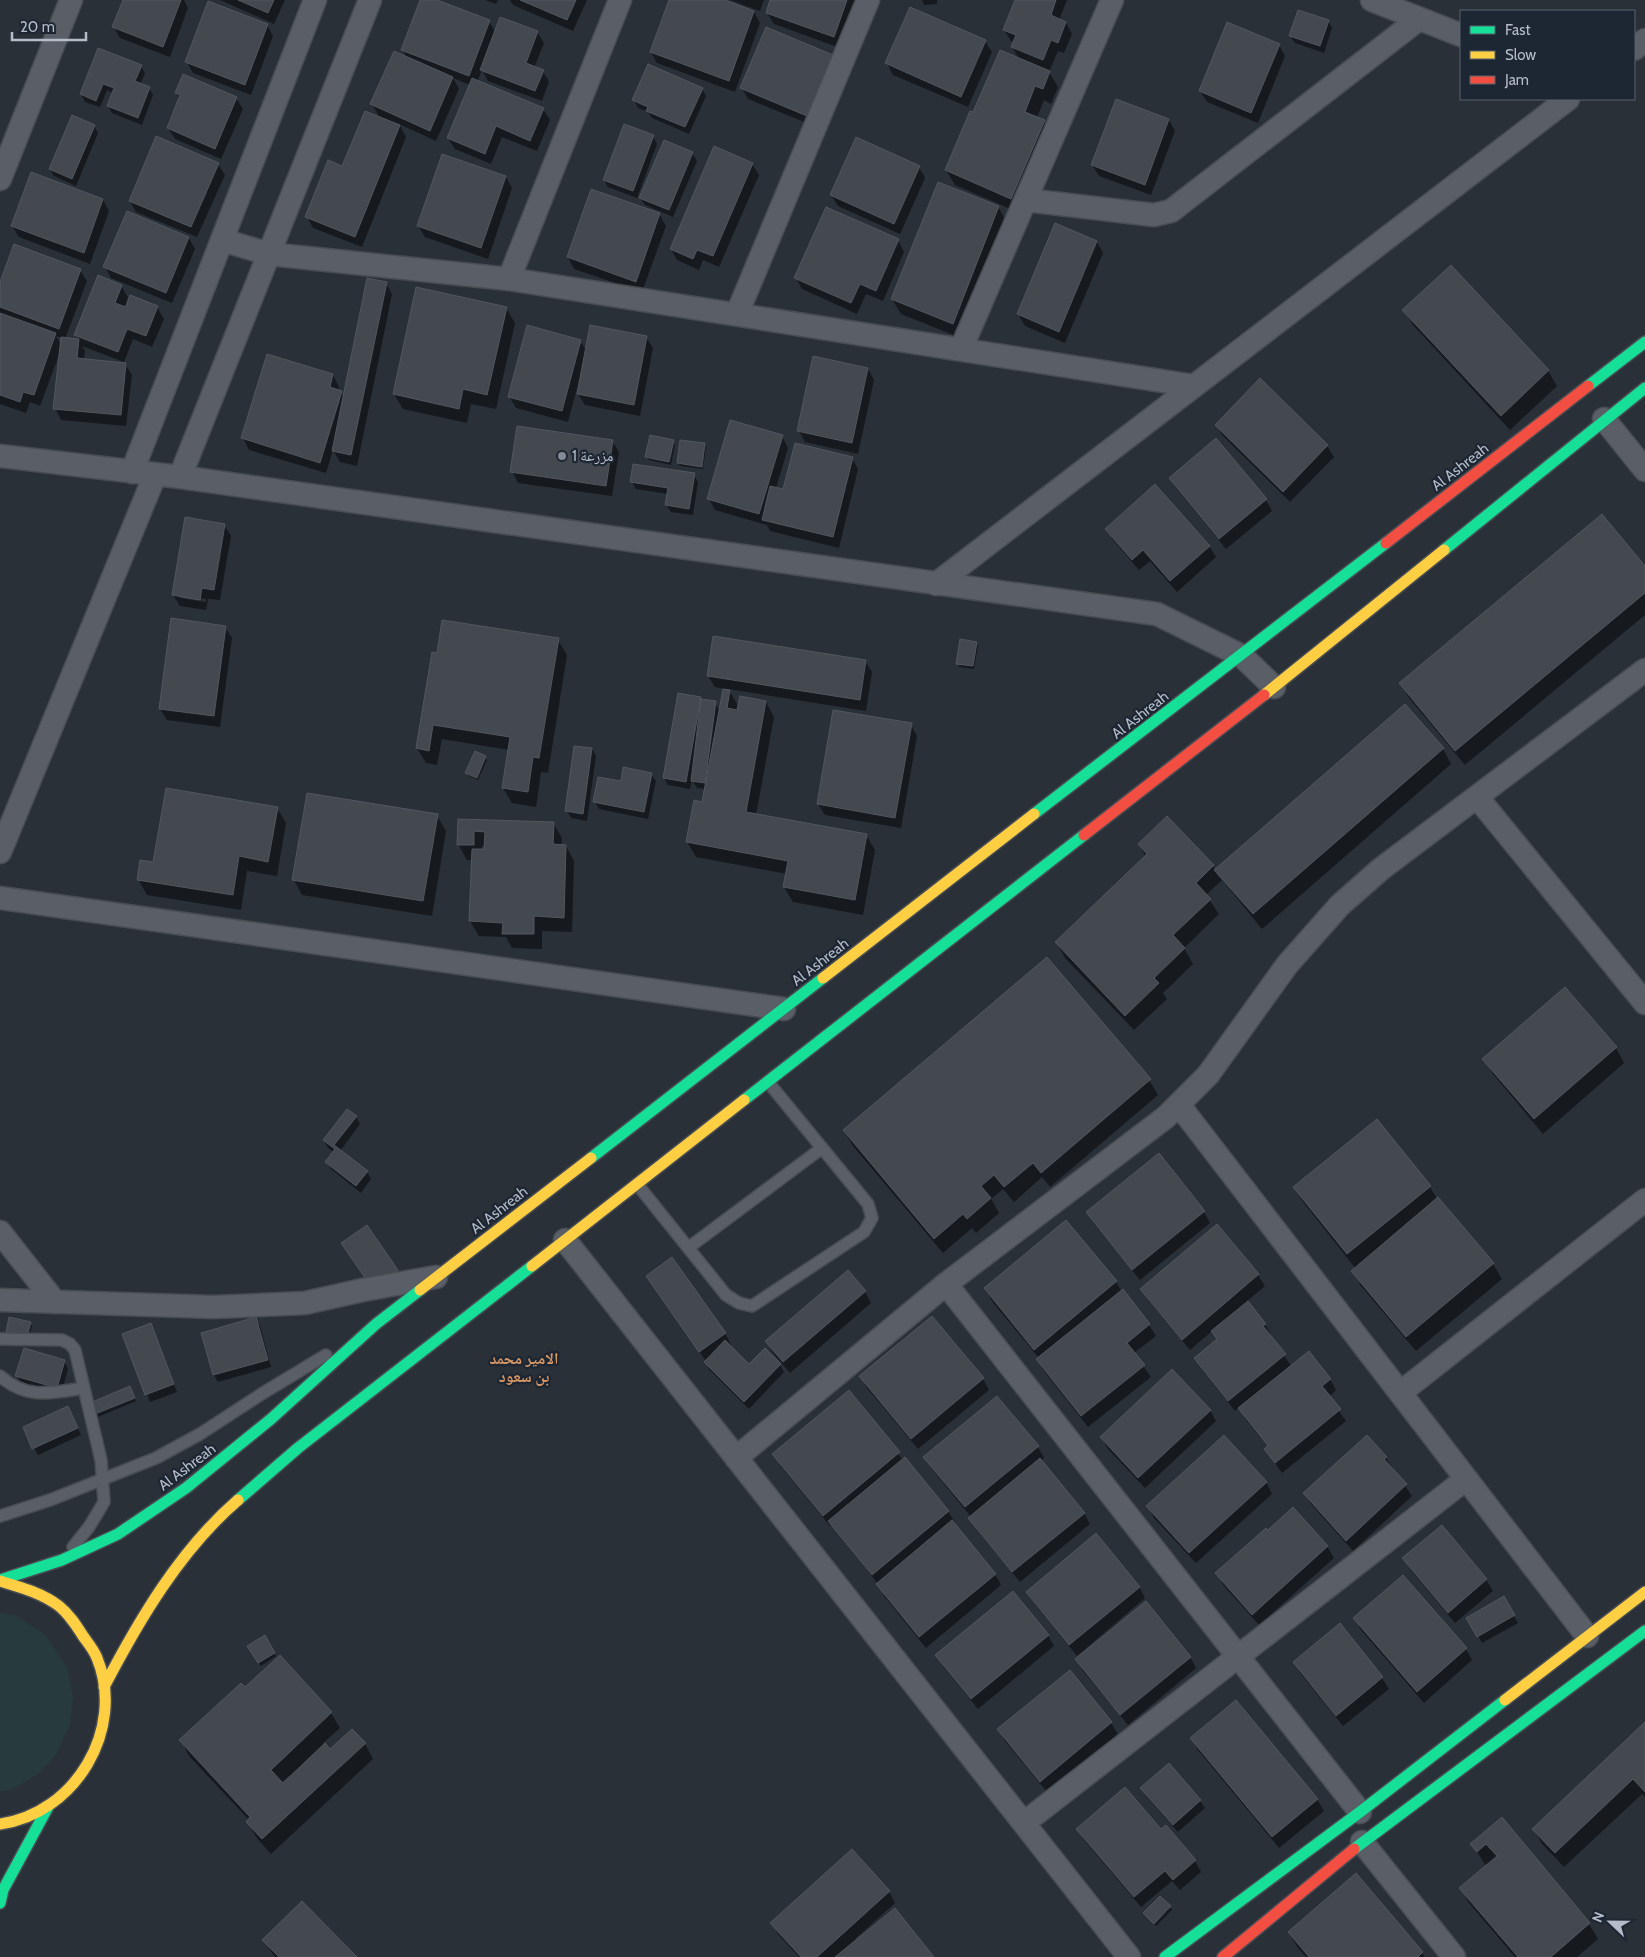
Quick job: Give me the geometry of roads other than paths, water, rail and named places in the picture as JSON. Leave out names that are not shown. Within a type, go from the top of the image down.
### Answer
[{"type":"street","points":[[0,179],[70,0]]},
{"type":"street","points":[[132,472],[315,0]]},
{"type":"street","points":[[180,478],[370,0]]},
{"type":"street","points":[[510,279],[620,0]]},
{"type":"street","points":[[737,314],[868,0]]},
{"type":"street","points":[[961,350],[1112,0]]},
{"type":"street","points":[[1372,0],[1460,35]]},
{"type":"street","points":[[1026,200],[1154,215],[1171,211],[1420,19]]},
{"type":"street","points":[[1635,48],[1645,40]]},
{"type":"street","points":[[936,584],[1567,100]]},
{"type":"street","points":[[222,240],[269,254],[510,279],[1194,386]]},
{"type":"street","name":"Al Ashreah","points":[[0,1581],[62,1560],[118,1534],[186,1488],[271,1420],[376,1324],[1242,656],[1645,342]]},
{"type":"street","points":[[104,1688],[129,1639],[165,1582],[222,1514],[298,1448],[1274,687],[1604,419],[1645,388]]},
{"type":"street","points":[[1604,419],[1645,470]]},
{"type":"street","points":[[0,456],[180,478],[1157,614],[1242,656],[1274,687]]},
{"type":"street","points":[[0,852],[156,475]]},
{"type":"street","points":[[736,1458],[946,1284],[1166,1117],[1208,1075],[1287,965],[1340,904],[1381,869],[1645,670]]},
{"type":"street","points":[[1477,797],[1645,1003]]},
{"type":"street","points":[[0,898],[784,1009]]},
{"type":"street","points":[[1179,1105],[1588,1636]]},
{"type":"street","points":[[1400,1393],[1645,1200]]},
{"type":"street","points":[[0,1232],[55,1302]]},
{"type":"street","points":[[565,1240],[1129,1957]]},
{"type":"street","points":[[0,1300],[214,1307],[305,1303],[363,1290],[436,1278]]},
{"type":"street","points":[[946,1284],[1360,1812]]},
{"type":"street","points":[[1024,1823],[1466,1479]]},
{"type":"street","points":[[0,1581],[21,1586],[54,1603],[74,1621],[96,1658],[104,1688],[104,1722],[92,1759],[73,1786],[48,1807],[14,1823],[0,1824]]},
{"type":"street","points":[[1166,1957],[1360,1812],[1645,1592]]},
{"type":"street","points":[[1224,1957],[1362,1842],[1645,1631]]},
{"type":"street","points":[[0,1903],[3,1890],[48,1807]]},
{"type":"street","points":[[1362,1842],[1454,1957]]},
{"type":"lane","points":[[637,1184],[726,1295],[739,1304],[752,1306],[864,1232],[872,1218],[868,1204],[768,1082]]},
{"type":"lane","points":[[688,1248],[822,1148]]},
{"type":"lane","points":[[0,1516],[50,1500],[156,1458],[200,1434],[262,1393],[376,1324]]},
{"type":"lane","points":[[0,1339],[62,1340],[70,1344],[75,1350],[101,1460],[104,1502],[89,1528],[62,1560]]},
{"type":"lane","points":[[0,1376],[23,1390],[36,1394],[84,1388]]},
{"type":"place","name":"مزرعة 1","points":[[562,456]]},
{"type":"district","name":"الامير محمد بن سعود","points":[[524,1367]]}]
